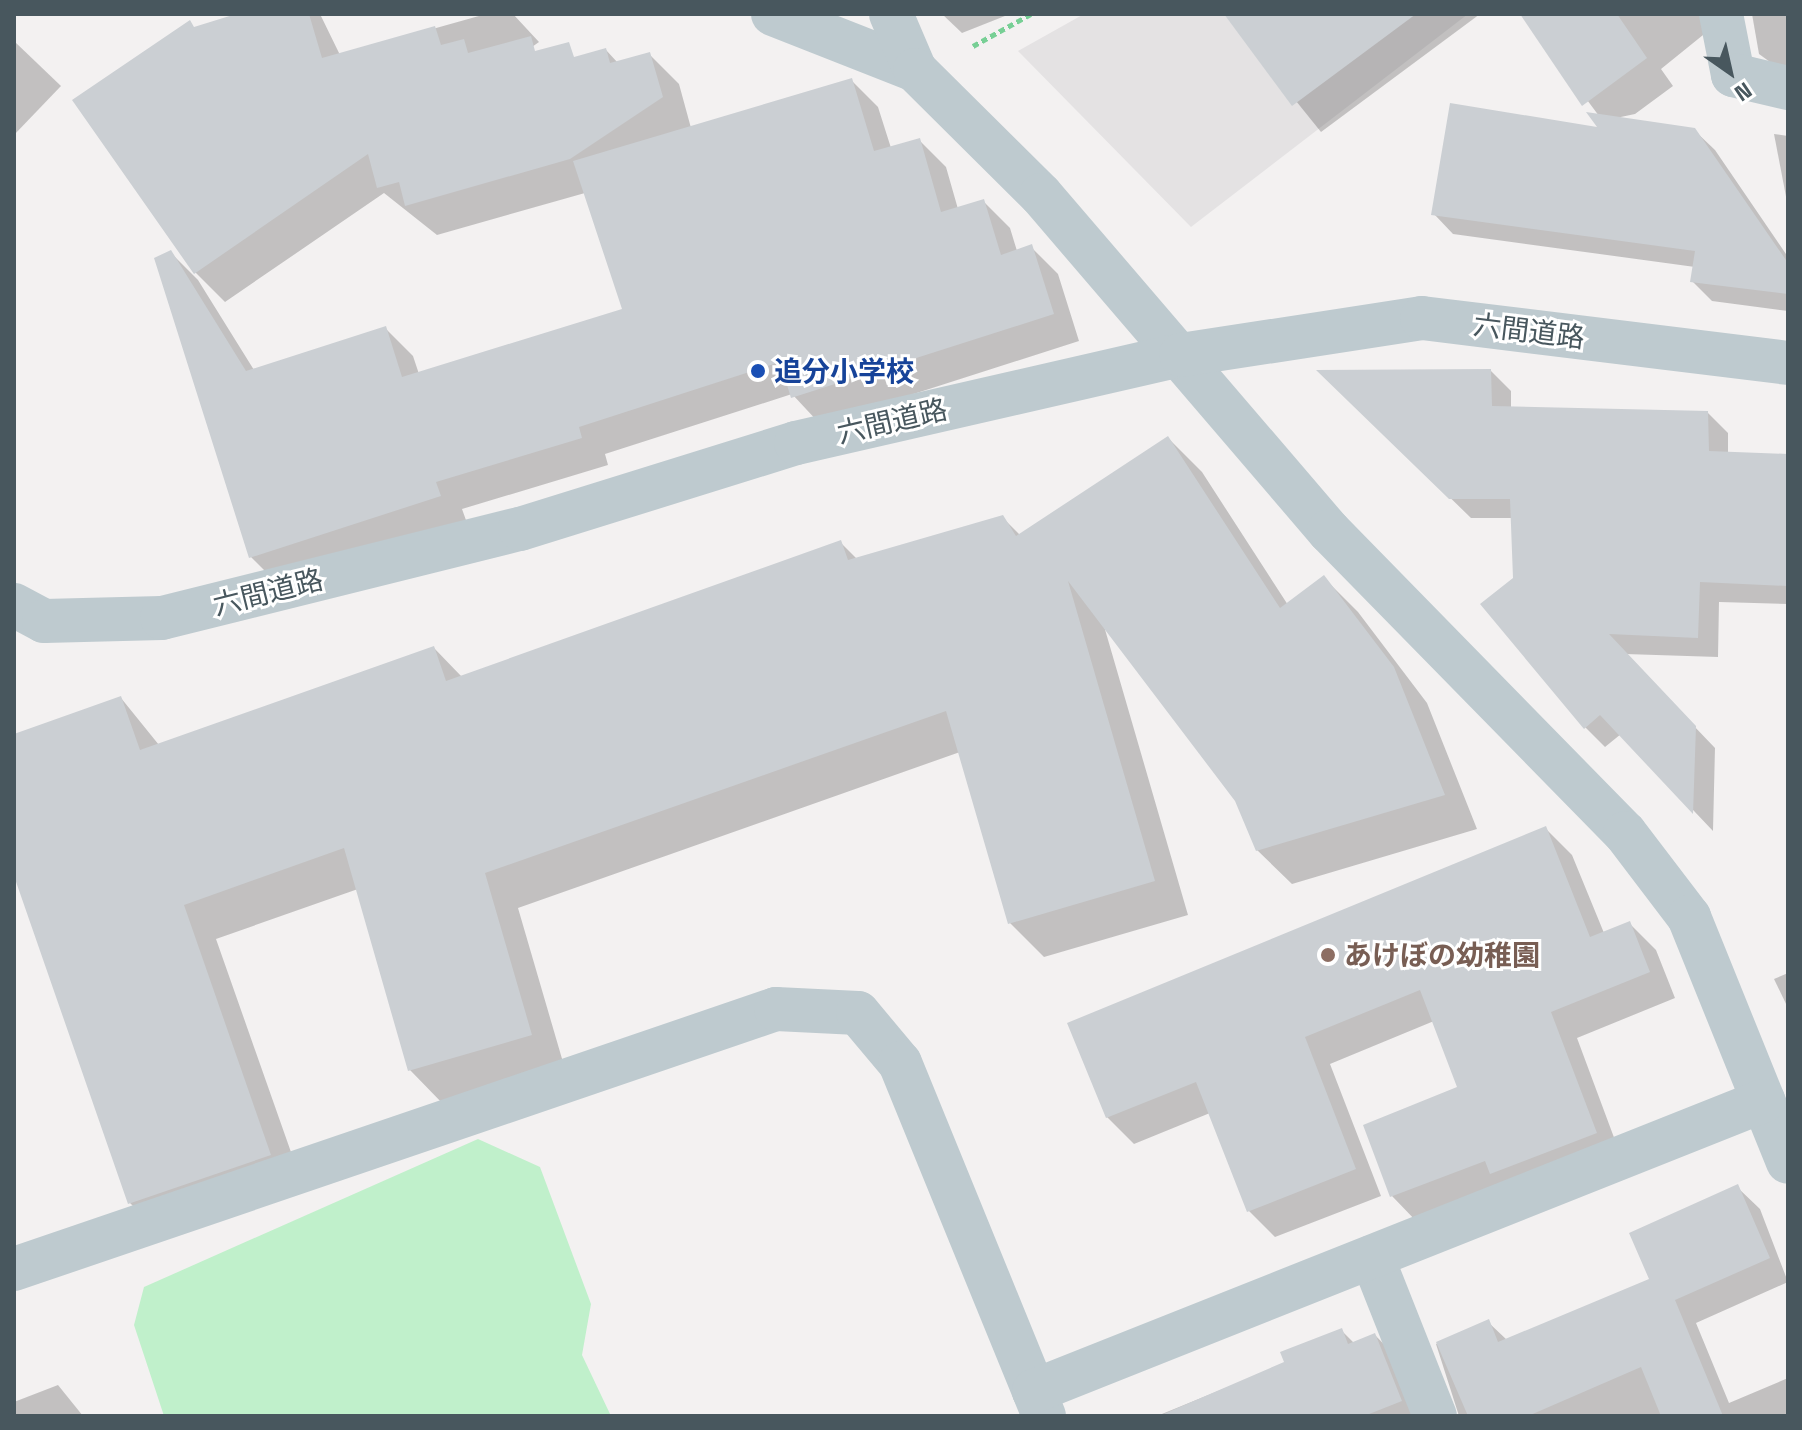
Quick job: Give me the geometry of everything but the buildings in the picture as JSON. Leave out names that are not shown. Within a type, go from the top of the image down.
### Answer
[{"type":"street","points":[[773,14],[915,70]]},
{"type":"street","points":[[891,14],[915,70],[1041,195],[1329,531],[1625,833],[1689,917],[1788,1162]]},
{"type":"street","points":[[1721,14],[1733,75],[1788,88]]},
{"type":"street","name":"六間道路","points":[[14,605],[44,621],[162,618],[520,529],[796,443],[1181,355],[1422,318],[1788,363]]},
{"type":"street","points":[[14,1269],[776,1009],[858,1013],[900,1063],[1039,1404],[1372,1257],[1763,1101]]},
{"type":"street","points":[[1372,1257],[1435,1416]]},
{"type":"shaded area","points":[[1084,14],[1468,14],[1191,227],[1018,51]]},
{"type":"green space","points":[[478,1139],[540,1167],[591,1304],[582,1355],[611,1416],[164,1416],[134,1325],[144,1287]]},
{"type":"place","name":"追分小学校","points":[[758,371]]},
{"type":"place","name":"あけぼの幼稚園","points":[[1328,955]]}]
